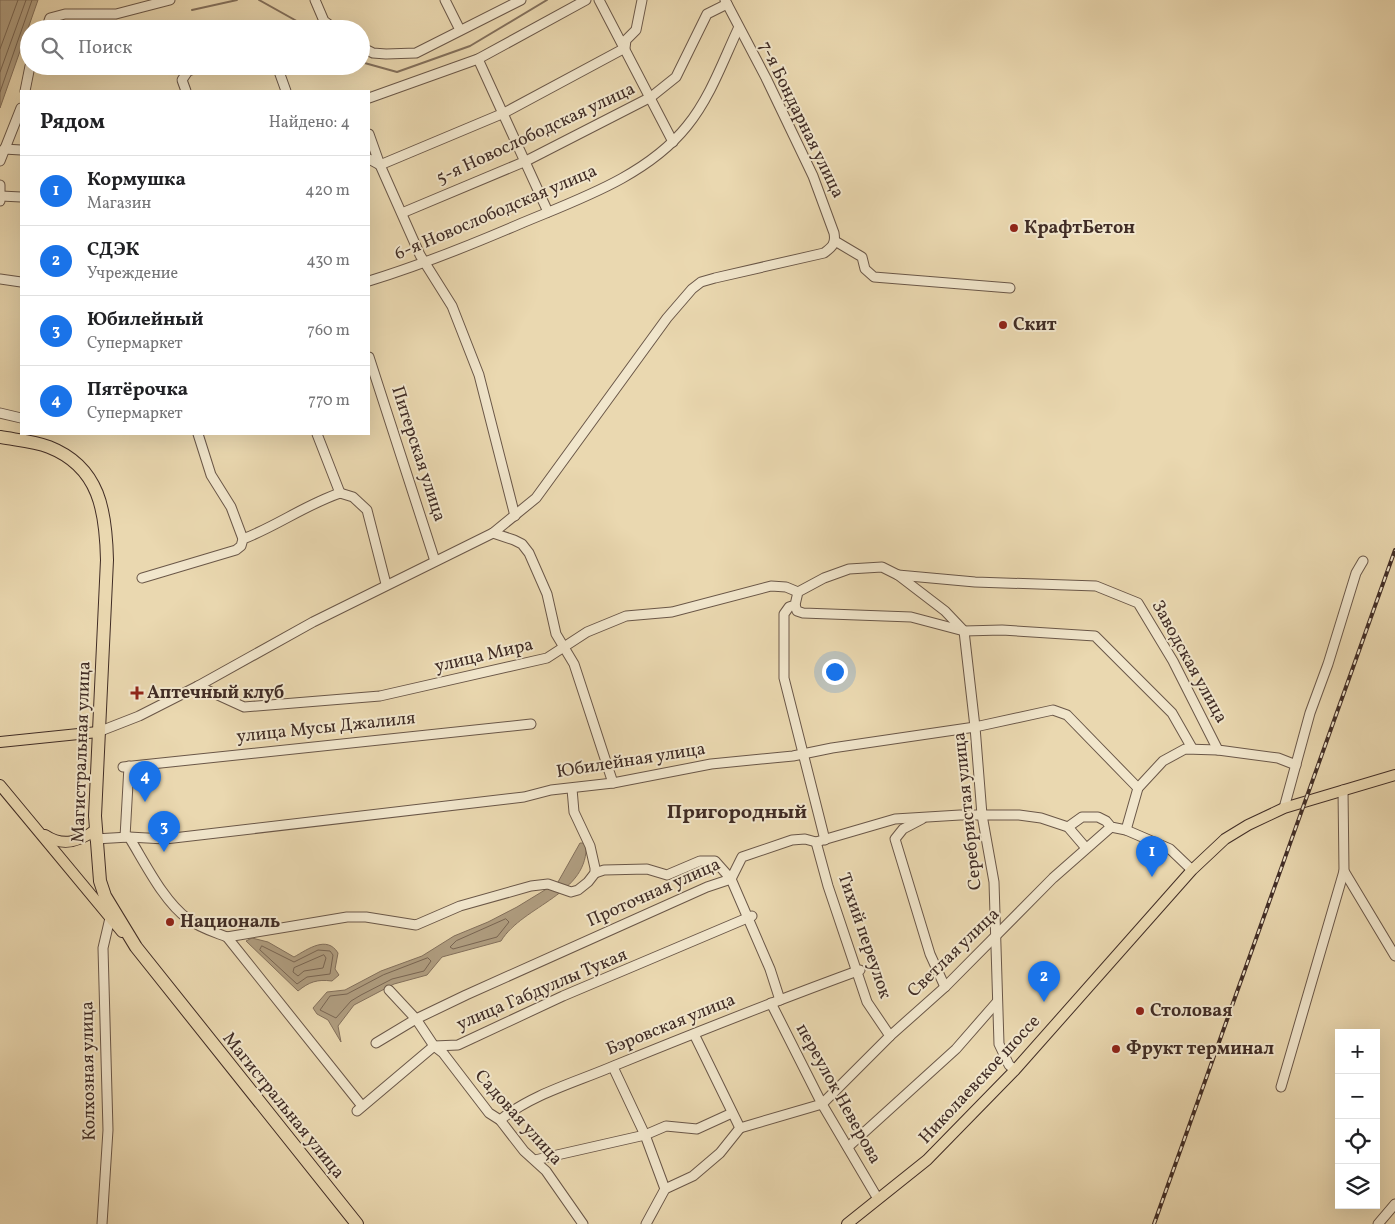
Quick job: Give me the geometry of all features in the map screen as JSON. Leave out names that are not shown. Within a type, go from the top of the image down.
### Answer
[{"type":"highway","name":"Магистральная улица","points":[[0,437],[48,446],[65,455],[87,474],[103,509],[106,525],[107,560],[95,835],[100,881],[105,896],[136,946],[356,1224]]},
{"type":"main road","points":[[0,742],[98,732]]},
{"type":"main road","name":"Николаевское шоссе","points":[[847,1224],[927,1160],[1015,1070],[1192,870],[1225,840],[1248,825],[1284,808],[1395,775]]},
{"type":"main road","points":[[0,785],[110,918],[136,946]]},
{"type":"main road","points":[[35,826],[46,836],[65,843],[95,835]]},
{"type":"street","points":[[49,20],[50,18],[65,14],[116,14],[150,3],[170,0]]},
{"type":"street","points":[[315,0],[324,20]]},
{"type":"street","points":[[445,0],[460,30]]},
{"type":"street","points":[[370,52],[407,55],[416,53],[521,0]]},
{"type":"street","points":[[370,98],[478,59],[586,0]]},
{"type":"street","points":[[599,0],[673,142]]},
{"type":"street","points":[[625,48],[626,40],[636,30],[642,0]]},
{"type":"street","name":"7-я Бондарная улица","points":[[726,2],[738,29],[766,78],[813,176],[831,222],[835,241]]},
{"type":"street","name":"5-я Новослободская улица","points":[[402,213],[526,161],[651,98],[676,77],[707,14],[726,2]]},
{"type":"street","name":"6-я Новослободская улица","points":[[370,281],[427,263],[585,197],[643,166],[673,142],[687,127],[700,107],[738,29]]},
{"type":"street","points":[[380,165],[504,113],[625,48]]},
{"type":"street","points":[[478,59],[548,212]]},
{"type":"street","points":[[25,90],[28,75]]},
{"type":"street","points":[[185,75],[182,80],[186,90]]},
{"type":"street","points":[[280,75],[286,90]]},
{"type":"street","points":[[0,161],[20,111]]},
{"type":"street","points":[[370,137],[380,165],[420,255],[427,263],[452,306],[478,375],[516,516]]},
{"type":"street","points":[[4,149],[20,150]]},
{"type":"street","points":[[370,160],[380,165]]},
{"type":"street","points":[[0,185],[1,199],[20,197]]},
{"type":"street","points":[[98,732],[139,716],[198,686],[386,584],[493,533],[516,516],[536,498],[650,341],[692,289],[701,282],[824,254],[835,241],[862,257],[865,269],[874,277],[1010,288]]},
{"type":"street","points":[[0,279],[20,282]]},
{"type":"street","name":"Питерская улица","points":[[370,360],[435,561]]},
{"type":"street","points":[[0,413],[20,418]]},
{"type":"street","points":[[142,578],[236,550],[241,546],[243,539],[231,507],[210,475],[198,435]]},
{"type":"street","points":[[317,435],[340,494]]},
{"type":"street","points":[[243,539],[272,528],[292,514],[317,501],[340,494],[353,497],[367,510],[386,584]]},
{"type":"street","points":[[493,533],[514,540],[526,548],[546,594],[556,634],[565,646],[574,664],[613,784]]},
{"type":"street","points":[[1284,808],[1310,713],[1328,664],[1356,573],[1363,561]]},
{"type":"street","points":[[798,592],[824,578],[864,567],[882,567],[898,575],[945,611],[964,631]]},
{"type":"street","name":"Заводская улица","points":[[898,575],[975,582],[1096,586],[1138,603],[1173,661],[1218,750],[1278,758],[1296,765]]},
{"type":"street","name":"улица Мира","points":[[198,686],[244,707],[380,696],[538,661],[554,654],[587,632],[626,616],[672,612],[771,586],[786,587],[798,592]]},
{"type":"street","name":"Тихий переулок","points":[[798,592],[795,605],[785,611],[783,619],[784,678],[804,754],[821,841],[867,1002],[890,1036]]},
{"type":"street","points":[[795,605],[797,611],[803,613],[911,617],[964,631],[1002,630],[1094,636],[1172,713],[1192,748]]},
{"type":"street","name":"Серебристая улица","points":[[964,631],[975,727],[982,815],[994,882],[994,938],[999,1044],[1009,1065],[1015,1070]]},
{"type":"street","name":"Юбилейная улица","points":[[95,835],[165,839],[452,807],[524,797],[551,790],[613,784],[711,764],[804,754],[930,732],[975,727],[1054,710],[1067,715],[1138,788]]},
{"type":"street","name":"улица Мусы Джалиля","points":[[127,837],[126,766],[532,724]]},
{"type":"street","points":[[1126,830],[1138,788],[1163,761],[1178,751],[1192,748],[1218,750]]},
{"type":"street","points":[[572,789],[574,812],[590,846],[595,873]]},
{"type":"street","points":[[1281,1087],[1344,871],[1343,790]]},
{"type":"street","name":"Проточная улица","points":[[376,1043],[416,1019],[698,891],[731,879],[742,857],[748,854],[799,838],[821,841],[895,819],[926,817],[1026,816],[1068,827]]},
{"type":"street","points":[[1086,848],[1068,827],[1082,817],[1091,816],[1106,821],[1111,827],[1126,830],[1170,849],[1192,870]]},
{"type":"street","points":[[926,817],[903,829],[895,839],[930,954],[945,987]]},
{"type":"street","name":"Светлая улица","points":[[822,1104],[890,1036],[945,987],[1053,878],[1111,827]]},
{"type":"street","points":[[127,837],[152,875],[187,918],[201,928],[227,937],[347,917],[366,917],[416,925],[460,906],[531,886],[548,884],[571,892],[588,882],[595,873],[604,870],[647,869],[668,875],[710,860],[720,864],[731,879],[750,918],[780,1000]]},
{"type":"street","points":[[1344,871],[1395,956]]},
{"type":"street","name":"Колхозная улица","points":[[102,1224],[108,1130],[103,948],[110,918]]},
{"type":"street","name":"улица Габдуллы Тукая","points":[[434,1046],[458,1045],[564,996],[750,918]]},
{"type":"street","points":[[227,937],[359,1108],[434,1046]]},
{"type":"street","name":"Бэровская улица","points":[[500,1120],[517,1107],[564,1085],[770,1003],[858,971]]},
{"type":"street","name":"Садовая улица","points":[[389,990],[416,1019],[434,1046],[443,1053],[489,1113],[500,1120],[524,1151],[551,1178],[582,1224]]},
{"type":"street","points":[[848,1147],[956,1049],[997,1002]]},
{"type":"street","name":"переулок Неверова","points":[[770,1003],[822,1104],[878,1199]]},
{"type":"street","points":[[694,1034],[740,1128]]},
{"type":"street","points":[[613,1067],[645,1135],[665,1189]]},
{"type":"street","points":[[646,1224],[665,1189],[693,1176],[720,1153],[740,1128],[822,1104]]},
{"type":"street","points":[[535,1160],[645,1135],[666,1126],[697,1129],[732,1113]]},
{"type":"street","points":[[1378,1224],[1395,1204]]},
{"type":"water","points":[[0,0],[38,0],[31,20],[20,20],[20,51],[0,108]]},
{"type":"water","points":[[580,843],[586,843],[584,860],[577,875],[567,887],[524,918],[501,941],[442,957],[427,975],[394,984],[354,1005],[338,1026],[341,1042],[328,1020],[317,1014],[313,1008],[327,992],[345,990],[381,971],[422,956],[454,936],[517,907],[558,882]]},
{"type":"water","points":[[252,938],[268,942],[294,957],[317,945],[328,945],[338,953],[335,969],[339,975],[332,981],[322,980],[314,982],[298,991],[246,941]]},
{"type":"waterway","points":[[192,10],[237,0]]},
{"type":"waterway","points":[[259,0],[295,20]]},
{"type":"waterway","points":[[370,64],[397,72],[470,46],[547,0]]},
{"type":"railway","points":[[1154,1224],[1395,550]]},
{"type":"place","name":"КрафтБетон","points":[[1014,228]]},
{"type":"place","name":"Скит","points":[[1003,325]]},
{"type":"place","name":"Аптечный клуб","points":[[137,693]]},
{"type":"place","name":"Пятёрочка","points":[[145,802]]},
{"type":"place","name":"Юбилейный","points":[[164,852]]},
{"type":"place","name":"Кормушка","points":[[1152,877]]},
{"type":"place","name":"Националь","points":[[170,922]]},
{"type":"place","name":"СДЭК","points":[[1044,1002]]},
{"type":"place","name":"Столовая","points":[[1140,1011]]},
{"type":"place","name":"Фрукт терминал","points":[[1116,1049]]},
{"type":"district","name":"Пригородный","points":[[737,813]]}]
